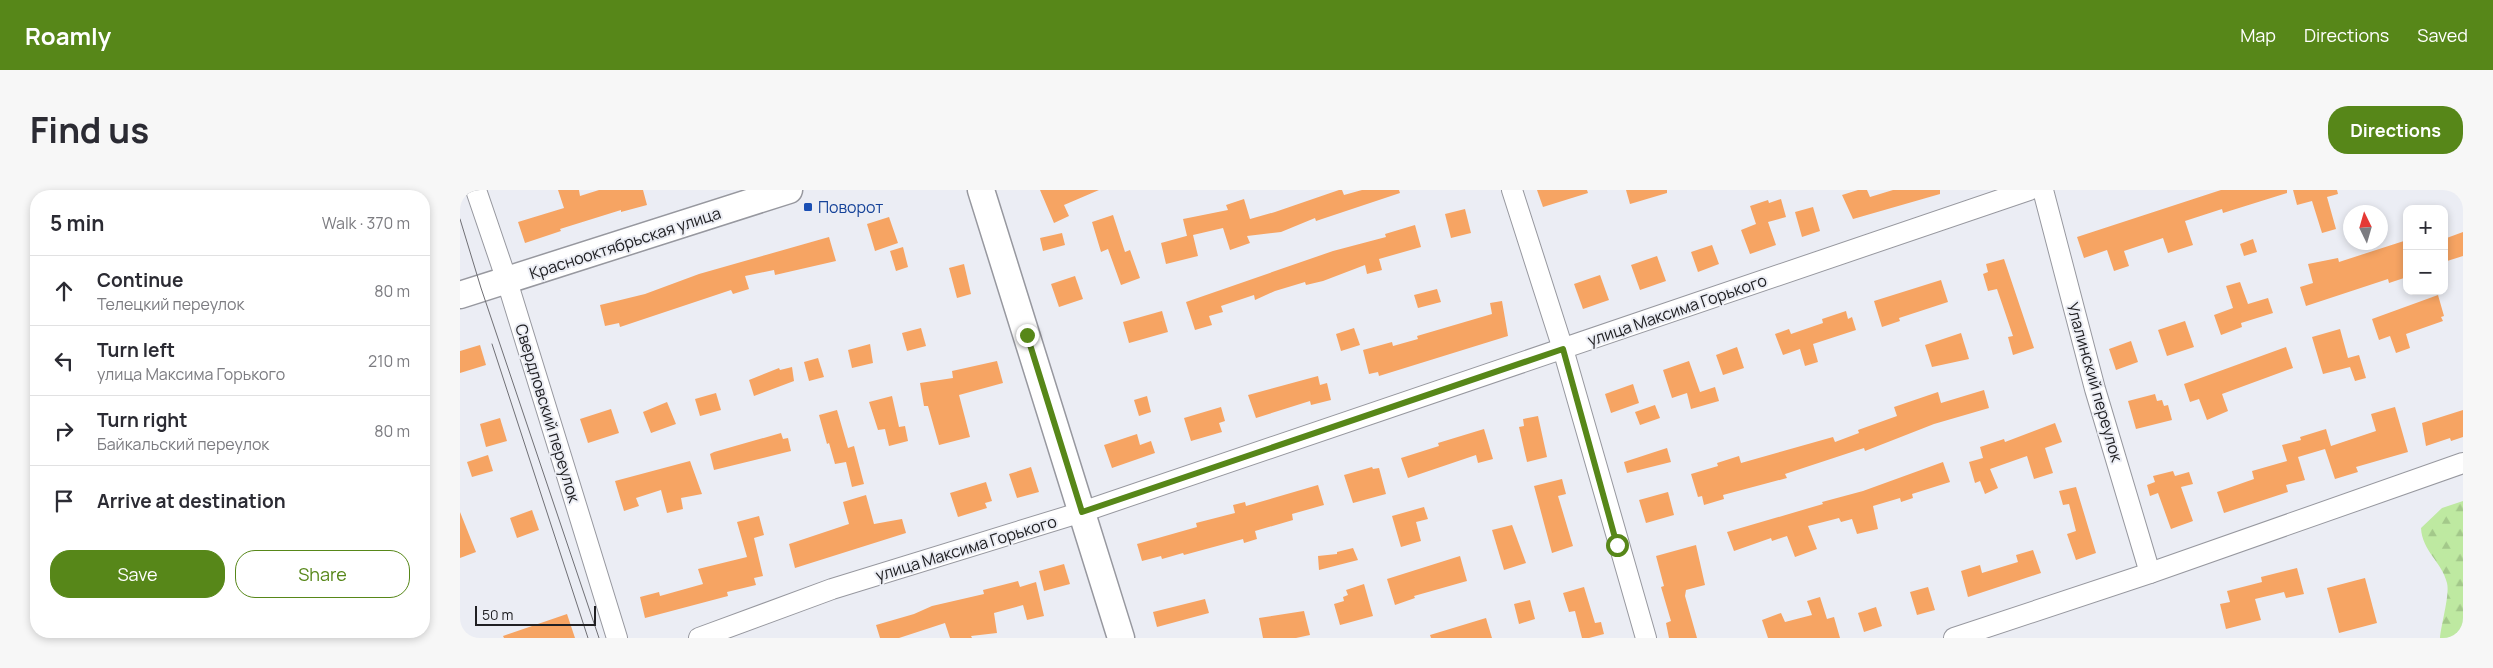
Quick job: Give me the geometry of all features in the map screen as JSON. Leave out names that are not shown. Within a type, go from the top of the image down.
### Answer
[{"type":"main road","name":"Краснооктябрьская улица","points":[[460,295],[789,190]]},
{"type":"main road","points":[[981,190],[1121,638]]},
{"type":"street","name":"Свердловский переулок","points":[[476,190],[507,281],[617,638]]},
{"type":"street","points":[[1512,190],[1563,349],[1646,638]]},
{"type":"street","name":"улица Максима Горького","points":[[699,638],[832,589],[1082,512],[2030,190]]},
{"type":"street","name":"Улалинский переулок","points":[[2043,190],[2095,389],[2150,573]]},
{"type":"street","points":[[1954,638],[2150,573],[2463,463]]},
{"type":"green space","points":[[2463,501],[2463,638],[2440,638],[2448,588],[2441,569],[2428,550],[2421,528],[2442,508]]},
{"type":"building","points":[[558,190],[579,190],[580,196],[599,190],[643,190],[647,205],[621,212],[621,210],[560,229],[561,231],[525,243],[518,222],[564,208]]},
{"type":"building","points":[[1040,190],[1099,190],[1064,205],[1069,216],[1054,223]]},
{"type":"building","points":[[1339,190],[1342,190],[1344,195],[1362,190],[1399,190],[1400,193],[1316,221],[1315,218],[1281,232],[1247,236],[1250,243],[1230,250],[1223,228],[1193,235],[1198,256],[1166,264],[1161,243],[1187,236],[1183,219],[1228,210],[1226,205],[1244,199],[1250,219]]},
{"type":"building","points":[[1537,190],[1587,190],[1588,193],[1543,207]]},
{"type":"building","points":[[1626,190],[1667,190],[1667,193],[1630,204]]},
{"type":"building","points":[[1858,190],[1867,190],[1870,197],[1893,190],[1940,190],[1940,194],[1853,219],[1842,195]]},
{"type":"building","points":[[2221,190],[2287,190],[2287,193],[2223,213],[2222,209],[2185,221],[2193,245],[2168,253],[2163,238],[2124,251],[2129,266],[2114,271],[2107,250],[2084,258],[2077,237]]},
{"type":"building","points":[[2293,190],[2337,190],[2338,194],[2327,197],[2336,229],[2322,233],[2312,201],[2297,205]]},
{"type":"building","points":[[1781,199],[1786,217],[1768,222],[1776,245],[1750,254],[1741,230],[1756,224],[1750,206],[1768,200],[1769,203]]},
{"type":"building","points":[[1813,207],[1820,231],[1802,237],[1795,212]]},
{"type":"building","points":[[1465,209],[1471,233],[1451,238],[1445,214]]},
{"type":"building","points":[[1113,215],[1125,252],[1130,250],[1140,278],[1121,285],[1108,249],[1101,252],[1092,222]]},
{"type":"building","points":[[889,217],[898,243],[875,251],[867,224]]},
{"type":"building","points":[[1415,225],[1421,247],[1379,259],[1382,270],[1367,274],[1365,265],[1323,281],[1306,285],[1305,282],[1275,291],[1255,300],[1254,295],[1221,306],[1223,312],[1209,316],[1212,325],[1195,330],[1186,302],[1333,251],[1386,237],[1385,234]]},
{"type":"building","points":[[2463,232],[2463,256],[2448,261],[2448,238]]},
{"type":"building","points":[[1062,233],[1065,245],[1043,251],[1040,238]]},
{"type":"building","points":[[829,237],[836,261],[775,275],[774,270],[745,276],[749,289],[733,294],[731,290],[620,327],[619,323],[605,326],[600,305],[645,294],[699,274]]},
{"type":"building","points":[[2253,239],[2257,252],[2244,256],[2240,244]]},
{"type":"building","points":[[2403,241],[2403,278],[2389,283],[2388,279],[2306,306],[2300,287],[2313,283],[2308,264],[2338,258],[2339,262],[2376,250],[2388,250],[2388,246]]},
{"type":"building","points":[[1712,245],[1719,264],[1698,272],[1691,252]]},
{"type":"building","points":[[903,247],[908,267],[896,271],[890,251]]},
{"type":"building","points":[[1657,256],[1666,281],[1640,290],[1631,265]]},
{"type":"building","points":[[2004,259],[2034,348],[2013,355],[2008,337],[2013,336],[1997,289],[1988,291],[1983,274],[1988,272],[1986,264]]},
{"type":"building","points":[[964,264],[971,294],[957,298],[949,268]]},
{"type":"building","points":[[1600,275],[1609,300],[1583,309],[1574,284]]},
{"type":"building","points":[[1075,276],[1083,299],[1059,307],[1051,284]]},
{"type":"building","points":[[1941,280],[1948,302],[1899,318],[1900,321],[1882,327],[1874,301]]},
{"type":"building","points":[[2240,282],[2248,304],[2268,298],[2273,313],[2241,323],[2242,327],[2221,335],[2214,315],[2233,308],[2226,286]]},
{"type":"building","points":[[1437,289],[1441,302],[1418,308],[1414,295]]},
{"type":"building","points":[[2438,295],[2444,316],[2441,317],[2443,321],[2406,334],[2410,348],[2396,353],[2390,336],[2379,340],[2372,319]]},
{"type":"building","points":[[1502,301],[1508,336],[1379,376],[1378,372],[1369,374],[1363,350],[1392,342],[1393,346],[1418,339],[1417,336],[1492,314],[1490,303]]},
{"type":"building","points":[[1162,311],[1168,332],[1129,343],[1123,322]]},
{"type":"building","points":[[1846,311],[1848,319],[1852,317],[1856,330],[1813,344],[1818,362],[1805,366],[1800,349],[1783,355],[1775,334],[1789,329],[1791,334],[1823,323],[1822,319]]},
{"type":"building","points":[[2185,321],[2194,347],[2167,356],[2158,330]]},
{"type":"building","points":[[921,328],[926,346],[907,351],[902,333]]},
{"type":"building","points":[[1354,328],[1360,345],[1341,351],[1336,334]]},
{"type":"building","points":[[2340,329],[2348,358],[2359,355],[2366,378],[2355,381],[2350,367],[2323,374],[2312,337]]},
{"type":"building","points":[[1961,333],[1969,359],[1932,367],[1925,345]]},
{"type":"building","points":[[2131,341],[2138,362],[2116,370],[2109,349]]},
{"type":"building","points":[[870,344],[873,363],[852,368],[848,350]]},
{"type":"building","points":[[480,345],[486,365],[460,373],[460,351]]},
{"type":"building","points":[[1737,347],[1744,368],[1723,375],[1716,355]]},
{"type":"building","points":[[2286,347],[2293,368],[2222,394],[2228,411],[2207,420],[2199,399],[2190,402],[2184,384]]},
{"type":"building","points":[[818,358],[824,377],[809,381],[804,362]]},
{"type":"building","points":[[997,361],[1003,383],[959,395],[970,437],[939,445],[928,406],[924,406],[920,383],[953,378],[952,371]]},
{"type":"building","points":[[1689,361],[1700,392],[1715,387],[1719,401],[1691,409],[1687,393],[1672,398],[1663,370]]},
{"type":"building","points":[[792,367],[794,381],[754,396],[749,380],[779,368],[780,370]]},
{"type":"building","points":[[1318,376],[1320,385],[1327,383],[1331,400],[1311,405],[1310,401],[1256,418],[1248,395]]},
{"type":"building","points":[[1633,384],[1639,403],[1611,413],[1605,394]]},
{"type":"building","points":[[1984,390],[1989,408],[1934,424],[1865,451],[1864,448],[1785,474],[1787,478],[1723,495],[1724,499],[1704,505],[1702,496],[1698,497],[1691,474],[1718,466],[1717,463],[1739,456],[1741,463],[1833,437],[1835,442],[1859,433],[1858,430],[1897,416],[1894,407],[1938,392],[1941,403]]},
{"type":"building","points":[[716,393],[721,410],[700,416],[695,399]]},
{"type":"building","points":[[2155,394],[2157,401],[2162,400],[2164,406],[2168,405],[2172,420],[2136,429],[2128,401]]},
{"type":"building","points":[[892,396],[899,427],[905,426],[908,441],[889,446],[885,429],[878,430],[869,402]]},
{"type":"building","points":[[1147,396],[1151,412],[1139,416],[1134,400]]},
{"type":"building","points":[[667,402],[676,424],[651,433],[643,412]]},
{"type":"building","points":[[1655,405],[1660,418],[1640,425],[1635,412]]},
{"type":"building","points":[[1221,407],[1225,421],[1219,423],[1222,432],[1191,441],[1184,418]]},
{"type":"building","points":[[2395,407],[2408,452],[2356,467],[2358,472],[2335,479],[2325,449],[2298,457],[2305,480],[2286,485],[2288,492],[2224,513],[2217,492],[2254,479],[2252,471],[2287,461],[2282,445],[2301,440],[2300,437],[2326,429],[2331,446],[2376,431],[2371,414]]},
{"type":"building","points":[[611,409],[619,433],[588,443],[580,419]]},
{"type":"building","points":[[837,410],[848,448],[854,446],[864,484],[852,487],[846,462],[835,464],[829,443],[827,444],[819,415]]},
{"type":"building","points":[[2463,410],[2463,437],[2451,441],[2450,438],[2426,446],[2422,423]]},
{"type":"building","points":[[1538,416],[1547,457],[1527,462],[1519,427],[1524,426],[1523,419]]},
{"type":"building","points":[[500,418],[507,441],[486,447],[480,424]]},
{"type":"building","points":[[2055,423],[2062,442],[2045,448],[2053,473],[2034,479],[2027,456],[1990,469],[1998,488],[1985,494],[1980,481],[1975,483],[1969,462],[1983,458],[1980,447],[2004,439],[2005,442]]},
{"type":"building","points":[[1484,429],[1493,459],[1478,463],[1476,455],[1408,478],[1401,458],[1439,446],[1438,443]]},
{"type":"building","points":[[781,433],[783,439],[788,438],[791,451],[714,470],[710,454]]},
{"type":"building","points":[[1137,434],[1140,445],[1151,441],[1155,453],[1112,468],[1104,445]]},
{"type":"building","points":[[1667,448],[1671,462],[1627,473],[1624,462]]},
{"type":"building","points":[[488,455],[493,471],[472,477],[467,462]]},
{"type":"building","points":[[690,461],[702,494],[681,498],[683,509],[667,513],[661,490],[636,498],[639,506],[624,511],[615,481]]},
{"type":"building","points":[[1943,462],[1950,482],[1912,494],[1913,498],[1901,502],[1900,498],[1873,506],[1878,529],[1857,534],[1852,519],[1841,522],[1839,518],[1808,526],[1817,549],[1795,557],[1787,536],[1772,541],[1771,538],[1734,551],[1727,532],[1823,504],[1822,502],[1863,491]]},
{"type":"building","points":[[1031,467],[1039,492],[1017,498],[1009,474]]},
{"type":"building","points":[[1372,467],[1373,469],[1379,468],[1386,494],[1353,503],[1344,475]]},
{"type":"building","points":[[2173,471],[2175,476],[2189,472],[2193,484],[2181,487],[2193,521],[2171,529],[2158,493],[2150,496],[2147,485],[2155,482],[2153,476]]},
{"type":"building","points":[[1562,479],[1566,494],[1558,496],[1573,546],[1552,553],[1534,486]]},
{"type":"building","points":[[986,482],[992,501],[985,503],[987,508],[958,517],[950,493]]},
{"type":"building","points":[[1318,485],[1324,505],[1292,514],[1293,520],[1255,531],[1257,539],[1244,543],[1243,539],[1184,555],[1183,553],[1162,559],[1161,556],[1142,561],[1137,544],[1197,527],[1196,523],[1235,513],[1233,505],[1245,502],[1246,506]]},
{"type":"building","points":[[2076,487],[2096,553],[2076,560],[2067,534],[2076,531],[2069,504],[2063,505],[2059,491]]},
{"type":"building","points":[[1668,492],[1674,515],[1646,523],[1639,500]]},
{"type":"building","points":[[866,495],[874,524],[902,519],[906,533],[795,568],[789,544],[849,524],[843,502]]},
{"type":"building","points":[[1424,507],[1428,519],[1416,522],[1421,541],[1401,547],[1392,516]]},
{"type":"building","points":[[532,510],[539,530],[517,538],[510,518]]},
{"type":"building","points":[[460,512],[476,552],[460,558]]},
{"type":"building","points":[[759,516],[764,535],[754,538],[763,576],[754,578],[756,585],[727,592],[728,596],[645,618],[640,597],[659,592],[660,596],[703,584],[698,569],[747,557],[737,522]]},
{"type":"building","points":[[1512,525],[1526,563],[1504,570],[1492,530]]},
{"type":"building","points":[[1696,545],[1705,585],[1686,590],[1685,596],[1697,638],[1669,638],[1666,623],[1671,621],[1661,587],[1664,586],[1656,556]]},
{"type":"building","points":[[1353,548],[1358,560],[1319,570],[1318,556],[1337,554],[1337,552]]},
{"type":"building","points":[[2033,550],[2041,573],[1968,597],[1961,571],[1980,565],[1982,573],[2018,562],[2016,555]]},
{"type":"building","points":[[1460,556],[1467,581],[1414,596],[1415,598],[1395,605],[1387,579]]},
{"type":"building","points":[[1064,564],[1070,584],[1044,591],[1039,571]]},
{"type":"building","points":[[2297,568],[2304,594],[2286,598],[2284,592],[2255,599],[2261,620],[2226,629],[2220,604],[2230,602],[2227,591],[2262,582],[2261,577]]},
{"type":"building","points":[[2365,578],[2377,623],[2339,633],[2327,588]]},
{"type":"building","points":[[1018,581],[1020,587],[1036,582],[1044,616],[1027,620],[1023,605],[994,613],[997,633],[971,636],[972,638],[950,638],[945,623],[899,638],[880,638],[876,625],[914,614],[932,606],[984,594],[983,590]]},
{"type":"building","points":[[1364,584],[1373,616],[1340,625],[1334,604],[1344,601],[1343,597],[1348,595],[1346,590]]},
{"type":"building","points":[[1584,587],[1595,623],[1601,622],[1604,634],[1589,638],[1582,638],[1575,611],[1569,612],[1563,593]]},
{"type":"building","points":[[1928,587],[1935,610],[1917,615],[1910,592]]},
{"type":"building","points":[[1820,597],[1827,619],[1834,617],[1840,638],[1768,638],[1762,620],[1781,613],[1785,622],[1812,615],[1807,601]]},
{"type":"building","points":[[1205,599],[1209,613],[1157,627],[1153,612]]},
{"type":"building","points":[[1530,600],[1535,619],[1519,624],[1514,604]]},
{"type":"building","points":[[1876,607],[1882,626],[1864,632],[1858,613]]},
{"type":"building","points":[[1304,611],[1310,635],[1296,638],[1263,638],[1259,618]]},
{"type":"building","points":[[567,614],[575,638],[504,638],[503,636]]},
{"type":"building","points":[[1486,618],[1492,638],[1431,638],[1430,635]]},
{"type":"tram line","points":[[460,219],[481,288],[599,638]]},
{"type":"tram line","points":[[492,344],[588,638]]},
{"type":"place","name":"Поворот","points":[[808,207]]},
{"type":"route","points":[[1027,335],[1082,512],[1563,349],[1617,545]]}]
